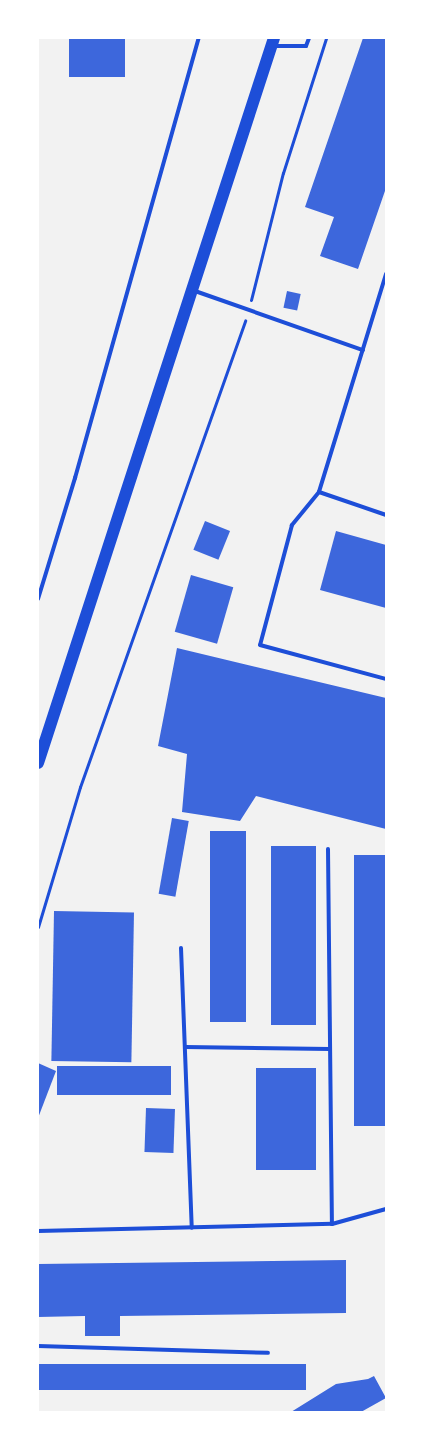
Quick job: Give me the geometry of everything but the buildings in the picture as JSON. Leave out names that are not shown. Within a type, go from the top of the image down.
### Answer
[{"type":"main road","points":[[38,763],[190,290],[273,42]]},
{"type":"lane","points":[[38,600],[75,478],[199,38]]},
{"type":"lane","points":[[273,42],[306,46],[309,38]]},
{"type":"lane","points":[[386,274],[319,492],[292,525],[260,645],[386,679]]},
{"type":"lane","points":[[190,290],[363,350]]},
{"type":"lane","points":[[319,492],[386,515]]},
{"type":"lane","points":[[328,849],[332,1224]]},
{"type":"lane","points":[[181,948],[192,1228]]},
{"type":"lane","points":[[185,1047],[330,1049]]},
{"type":"lane","points":[[38,1231],[332,1224],[386,1209]]},
{"type":"lane","points":[[38,1346],[268,1353]]},
{"type":"path","points":[[38,928],[80,787],[249,310],[283,173],[326,38]]}]
